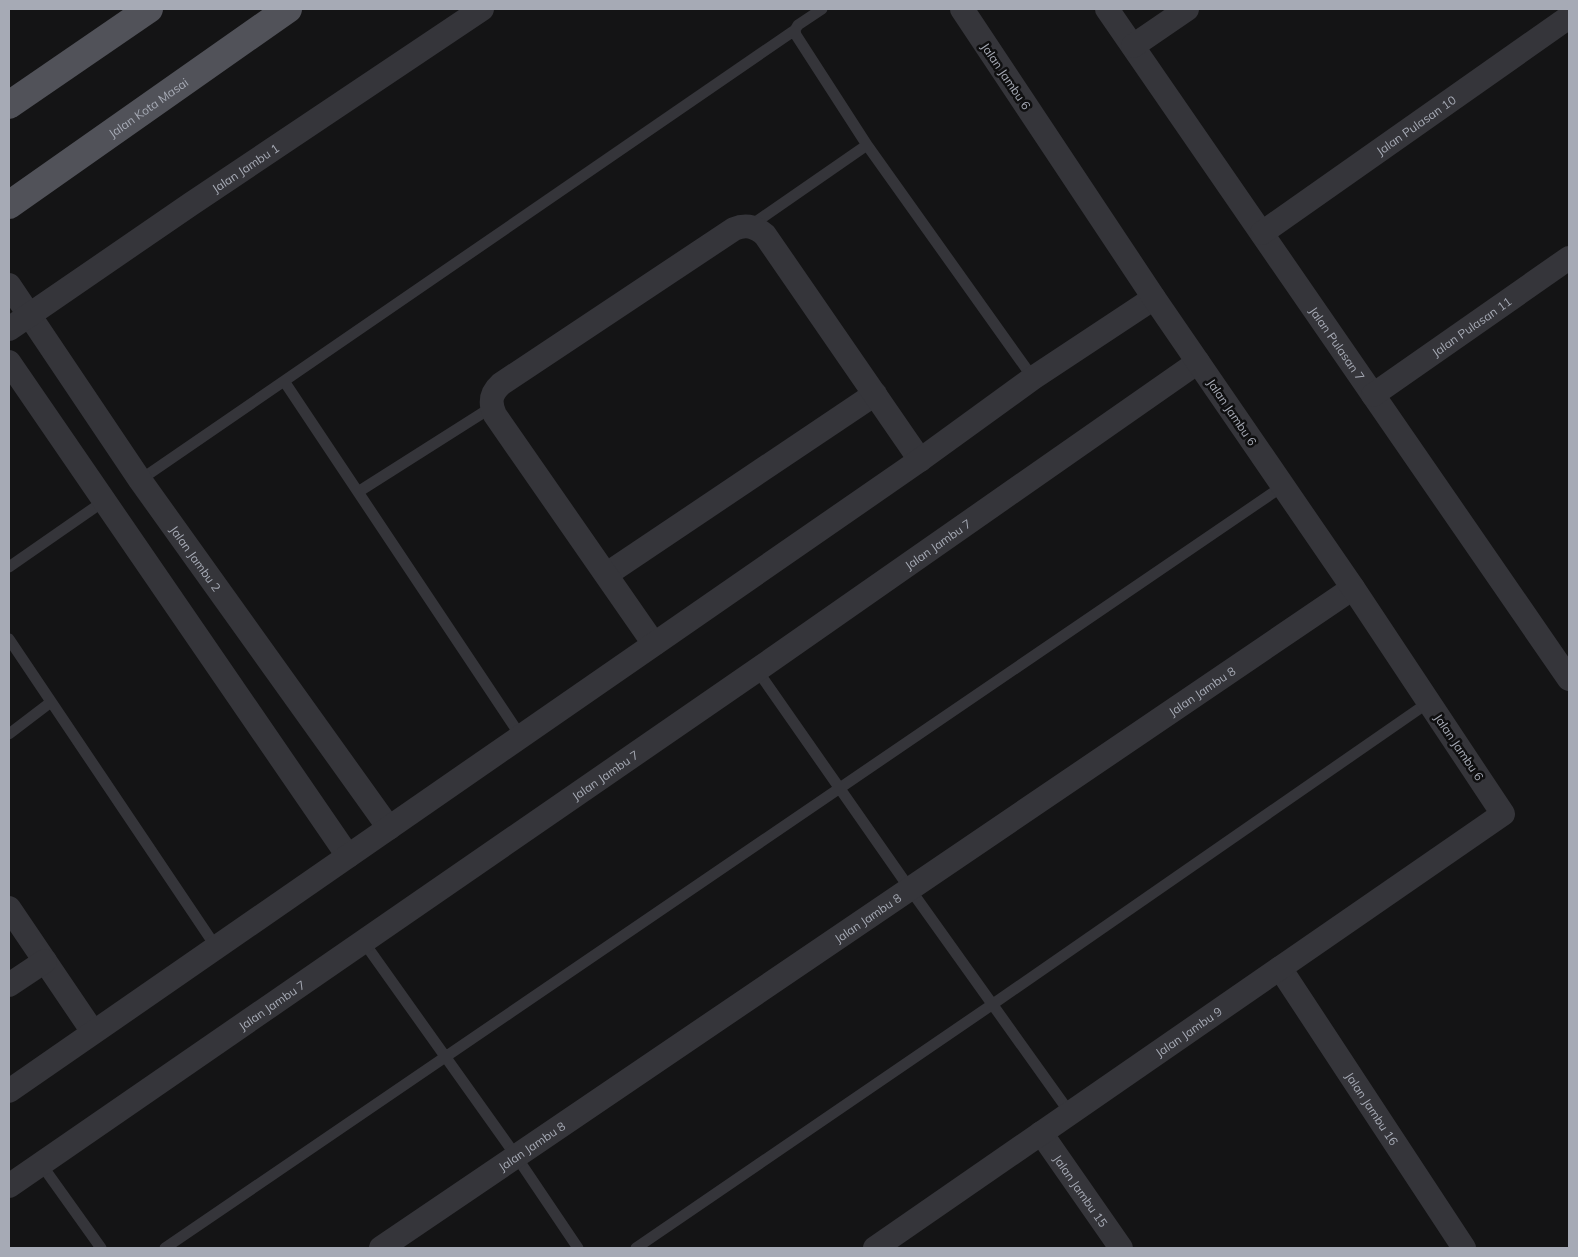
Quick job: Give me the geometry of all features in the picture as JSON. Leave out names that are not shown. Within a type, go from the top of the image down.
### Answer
[{"type":"main road","points":[[9,105],[149,9]]},
{"type":"main road","name":"Jalan Kota Masai","points":[[9,206],[288,9]]},
{"type":"street","name":"Jalan Jambu 1","points":[[9,329],[482,9]]},
{"type":"street","name":"Jalan Jambu 6","points":[[962,9],[1154,298],[1353,588],[1503,814]]},
{"type":"street","name":"Jalan Pulasan 7","points":[[1107,9],[1569,679]]},
{"type":"street","points":[[1133,46],[1187,9]]},
{"type":"street","name":"Jalan Pulasan 10","points":[[1262,233],[1569,18]]},
{"type":"street","points":[[654,644],[495,415],[492,407],[492,398],[495,390],[501,384],[734,229],[750,226],[759,229],[764,235],[920,460]]},
{"type":"street","name":"Jalan Pulasan 11","points":[[1373,395],[1569,258]]},
{"type":"street","name":"Jalan Jambu 2","points":[[9,285],[140,480],[389,828]]},
{"type":"street","points":[[9,1091],[520,735],[920,460],[1033,378],[1154,298]]},
{"type":"street","points":[[9,362],[348,856]]},
{"type":"street","name":"Jalan Jambu 7","points":[[9,1186],[757,670],[1198,362]]},
{"type":"street","points":[[607,574],[875,394]]},
{"type":"street","name":"Jalan Jambu 8","points":[[381,1248],[1353,588]]},
{"type":"street","name":"Jalan Jambu 9","points":[[875,1248],[1503,814]]},
{"type":"street","points":[[9,908],[93,1032]]},
{"type":"street","points":[[9,985],[45,961]]},
{"type":"street","name":"Jalan Jambu 16","points":[[1280,968],[1464,1248]]},
{"type":"street","name":"Jalan Jambu 15","points":[[1041,1133],[1121,1248]]},
{"type":"lane","points":[[140,480],[795,30],[798,25],[822,9]]},
{"type":"lane","points":[[795,30],[796,35],[867,145],[1033,378]]},
{"type":"lane","points":[[750,226],[867,145]]},
{"type":"lane","points":[[284,381],[520,735]]},
{"type":"lane","points":[[358,492],[492,407]]},
{"type":"lane","points":[[166,1248],[1283,486]]},
{"type":"lane","points":[[9,567],[104,501]]},
{"type":"lane","points":[[9,638],[216,947]]},
{"type":"lane","points":[[757,670],[1070,1114]]},
{"type":"lane","points":[[9,734],[51,702]]},
{"type":"lane","points":[[636,1248],[1429,702]]},
{"type":"lane","points":[[364,942],[516,1156],[578,1248]]},
{"type":"lane","points":[[41,1164],[101,1248]]}]
